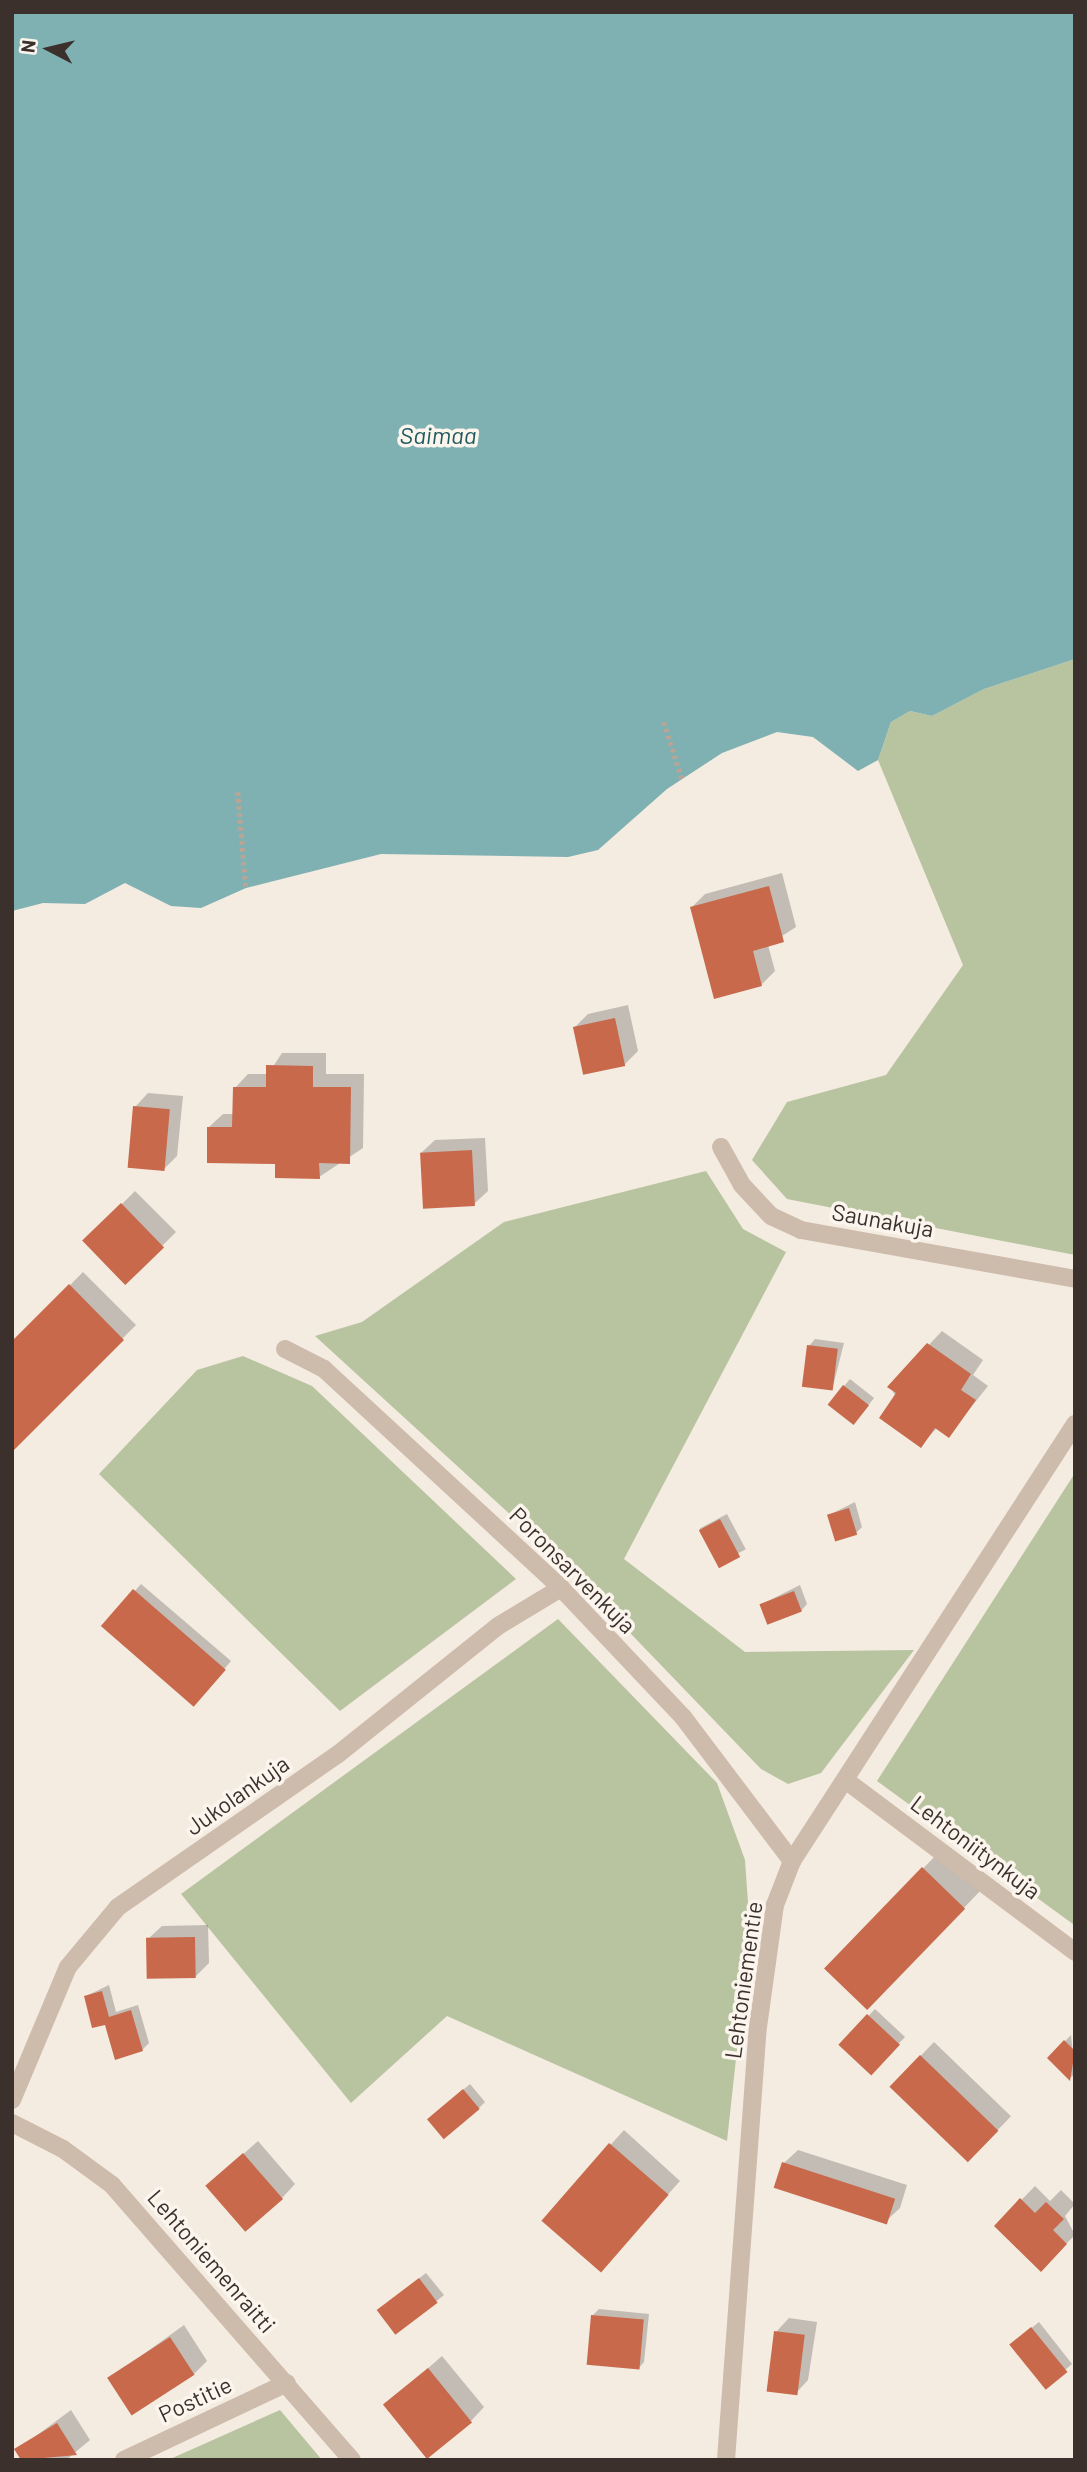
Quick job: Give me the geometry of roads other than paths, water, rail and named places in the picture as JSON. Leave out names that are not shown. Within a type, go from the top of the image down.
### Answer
[{"type":"street","name":"Saunakuja","points":[[721,1147],[742,1185],[771,1216],[801,1230],[1075,1279]]},
{"type":"street","name":"Poronsarvenkuja","points":[[285,1349],[324,1369],[561,1588],[683,1717],[792,1861]]},
{"type":"street","name":"Lehtoniementie","points":[[726,2460],[758,2027],[775,1905],[792,1861],[848,1782],[1075,1424]]},
{"type":"street","name":"Jukolankuja","points":[[12,2100],[68,1967],[118,1907],[337,1755],[498,1626],[561,1588]]},
{"type":"street","name":"Lehtoniitynkuja","points":[[848,1782],[1075,1952]]},
{"type":"street","name":"Lehtoniemenraitti","points":[[12,2123],[64,2148],[112,2185],[352,2460]]},
{"type":"street","name":"Postitie","points":[[124,2460],[287,2383]]},
{"type":"water","name":"Saimaa","points":[[12,12],[1075,12],[1075,659],[984,689],[932,716],[910,711],[891,722],[878,760],[858,771],[813,737],[777,732],[722,753],[667,789],[598,850],[568,857],[381,854],[246,888],[201,908],[171,906],[125,883],[85,904],[43,903],[12,911]]}]
